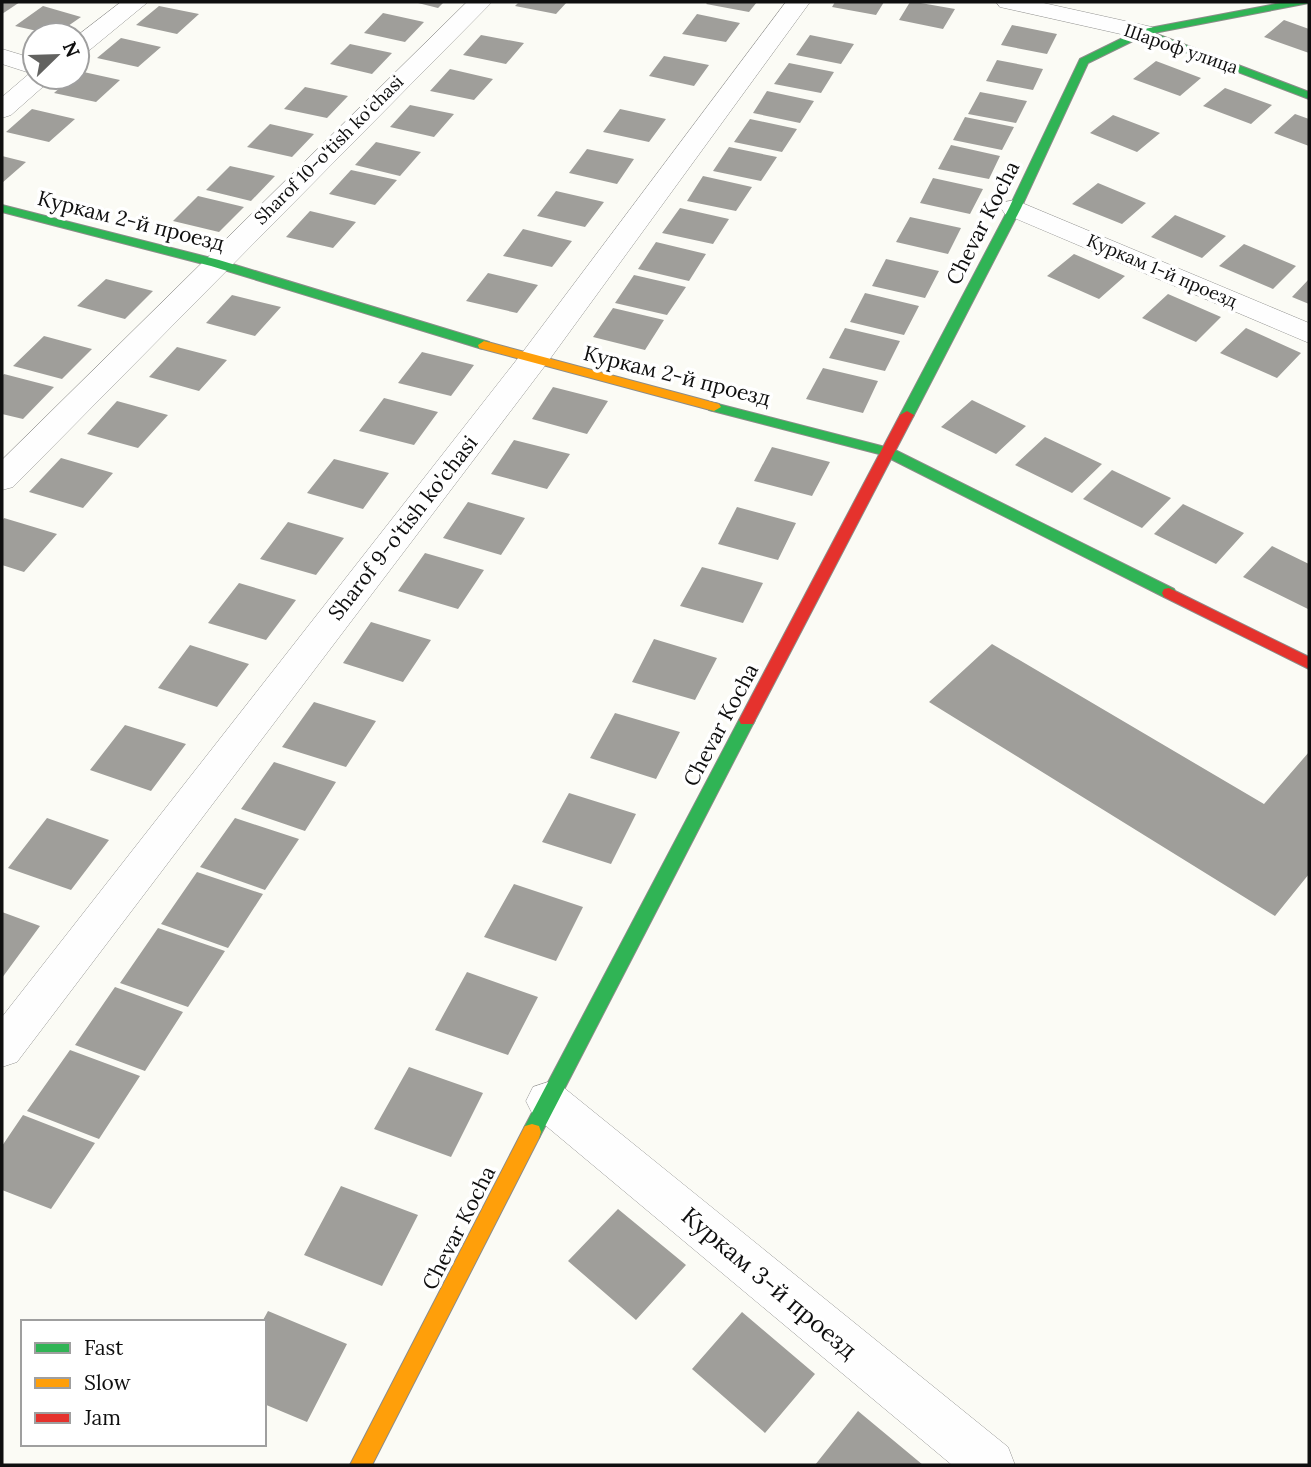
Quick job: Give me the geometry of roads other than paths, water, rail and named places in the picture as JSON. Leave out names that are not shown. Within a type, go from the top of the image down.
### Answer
[{"type":"street","points":[[91,37],[136,2]]},
{"type":"street","name":"Sharof 10-o'tish ko'chasi","points":[[2,479],[215,263],[480,2]]},
{"type":"street","name":"Sharof 9-o'tish ko'chasi","points":[[2,1049],[533,360],[799,2]]},
{"type":"street","name":"Шароф улица","points":[[1008,2],[1143,32],[1309,96]]},
{"type":"street","name":"Chevar Kocha","points":[[361,1465],[548,1101],[1015,208],[1084,61],[1143,32],[1239,12],[1305,2]]},
{"type":"street","points":[[2,56],[21,62]]},
{"type":"street","points":[[2,110],[24,91]]},
{"type":"street","name":"Куркам 1-й проезд","points":[[1015,208],[1309,334]]},
{"type":"street","name":"Куркам 2-й проезд","points":[[2,209],[215,263],[533,360],[888,452],[1309,664]]},
{"type":"street","name":"Куркам 3-й проезд","points":[[548,1101],[990,1465]]}]
